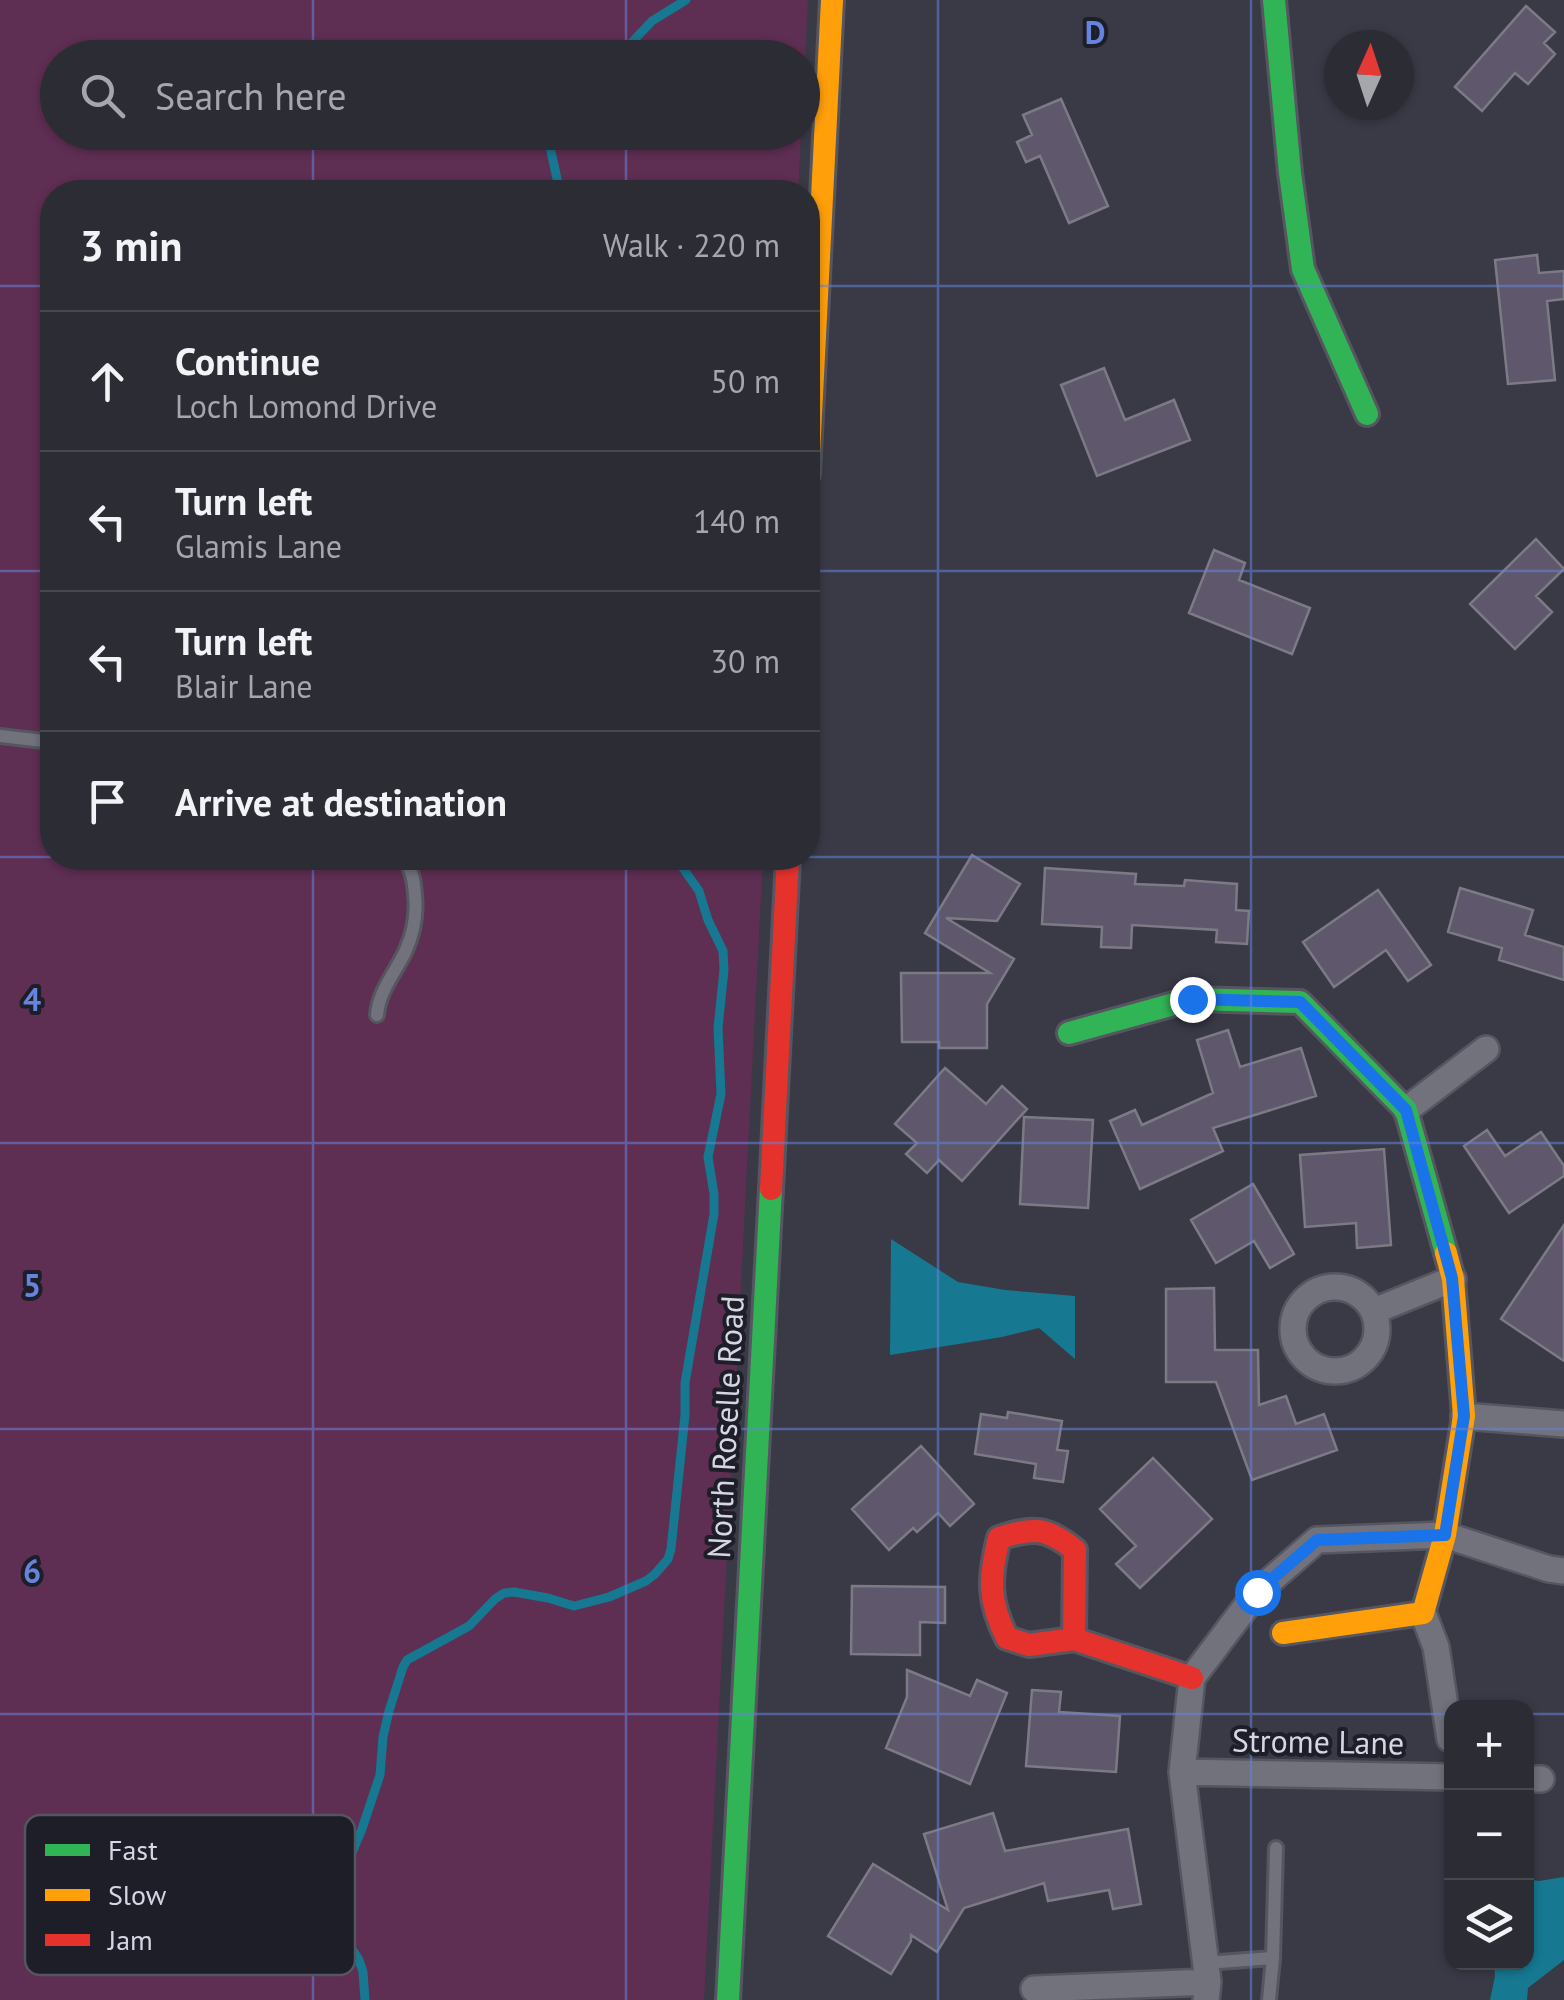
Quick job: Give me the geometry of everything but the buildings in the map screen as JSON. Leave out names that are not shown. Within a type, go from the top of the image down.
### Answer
[{"type":"street","points":[[820,237],[832,0]]},
{"type":"street","points":[[1274,0],[1290,173],[1304,269],[1367,414]]},
{"type":"street","name":"North Roselle Road","points":[[728,2000],[787,870]]},
{"type":"street","points":[[1069,1033],[1192,999],[1300,1002],[1406,1110],[1452,1278],[1464,1416],[1445,1535],[1423,1613],[1436,1646],[1444,1700]]},
{"type":"street","points":[[1406,1110],[1486,1049]]},
{"type":"street","points":[[1374,1312],[1452,1278]]},
{"type":"street","points":[[1464,1416],[1564,1424]]},
{"type":"street","points":[[1074,1639],[1075,1550],[1059,1536],[1029,1528],[999,1538],[989,1576],[995,1617],[1007,1638],[1029,1646],[1074,1639],[1192,1678]]},
{"type":"street","points":[[1034,1988],[1207,1981],[1182,1772],[1192,1678],[1257,1592],[1317,1540],[1445,1535],[1564,1571]]},
{"type":"street","points":[[1283,1633],[1423,1613]]},
{"type":"street","name":"Strome Lane","points":[[1182,1772],[1444,1777]]},
{"type":"lane","points":[[0,736],[40,741]]},
{"type":"lane","points":[[377,1015],[381,994],[414,924],[411,870]]},
{"type":"lane","points":[[1270,2000],[1276,1848]]},
{"type":"lane","points":[[1207,1981],[1273,1958]]},
{"type":"shaded area","points":[[0,0],[808,0],[806,40],[40,40],[40,150],[800,150],[799,180],[40,180],[40,870],[762,870],[704,2000],[0,2000]]},
{"type":"water","points":[[891,1239],[958,1282],[1075,1296],[1075,1359],[1039,1328],[890,1355]]},
{"type":"water","points":[[1564,1877],[1564,1960],[1528,1988],[1527,2000],[1490,2000],[1495,1970],[1534,1970],[1534,1880]]},
{"type":"waterway","points":[[634,40],[652,21],[686,0]]},
{"type":"waterway","points":[[551,150],[557,180]]},
{"type":"waterway","points":[[355,1846],[380,1775],[389,1711],[407,1660],[469,1626],[504,1593],[548,1598],[574,1606],[646,1581],[668,1559],[685,1415],[685,1383],[714,1214],[708,1157],[721,1094],[718,1028],[724,970],[723,951],[699,891],[684,870]]},
{"type":"waterway","points":[[355,1954],[363,1972],[365,2000]]},
{"type":"traffic: fast","points":[[1274,0],[1303,269],[1367,414]]},
{"type":"traffic: fast","points":[[1069,1033],[1192,999],[1300,1002],[1406,1110],[1446,1253]]},
{"type":"traffic: fast","points":[[728,2000],[771,1189]]},
{"type":"traffic: slow","points":[[820,237],[832,0]]},
{"type":"traffic: slow","points":[[1283,1633],[1423,1613],[1445,1535],[1464,1416],[1453,1279],[1446,1253]]},
{"type":"traffic: jam","points":[[771,1189],[787,870]]},
{"type":"traffic: jam","points":[[1074,1639],[1075,1550],[1039,1531],[999,1538],[992,1589],[1007,1638],[1029,1645],[1074,1639],[1192,1678]]},
{"type":"route","points":[[1192,999],[1300,1002],[1406,1110],[1452,1278],[1464,1416],[1445,1535],[1317,1540],[1257,1592]]}]
